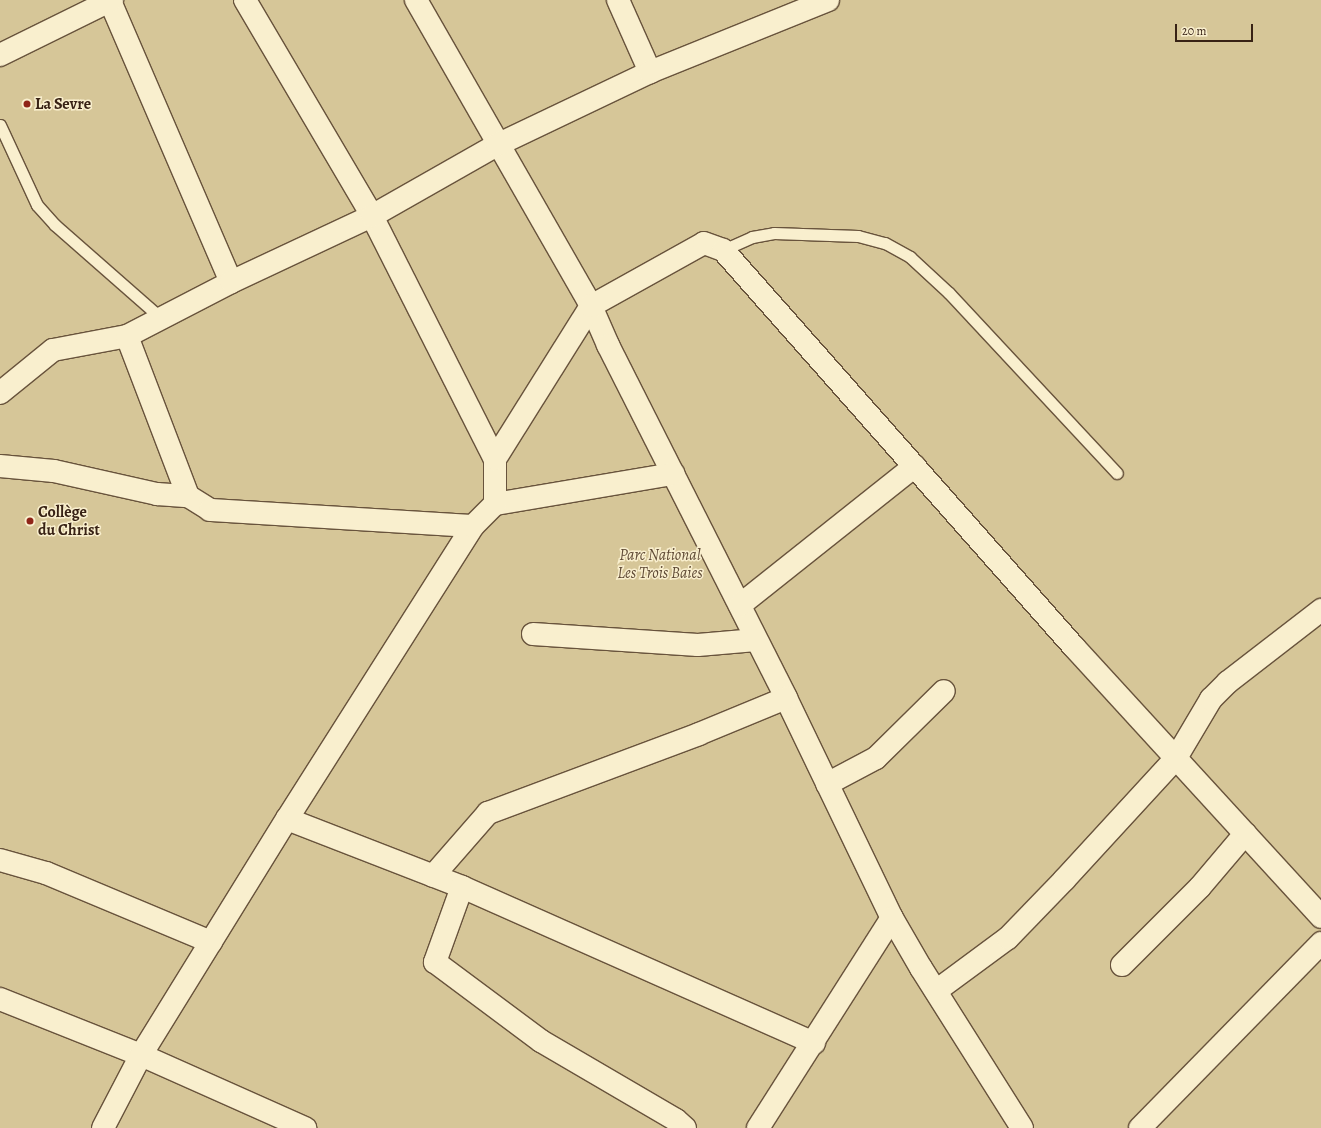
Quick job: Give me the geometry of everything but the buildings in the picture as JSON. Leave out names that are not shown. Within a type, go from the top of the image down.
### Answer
[{"type":"street","points":[[245,0],[372,216],[495,459],[495,504]]},
{"type":"street","points":[[416,0],[497,145],[591,306],[608,345],[786,698],[892,918],[1022,1128]]},
{"type":"street","points":[[618,0],[650,72]]},
{"type":"street","points":[[0,393],[53,350],[127,336],[231,282],[372,216],[497,145],[650,72],[828,0]]},
{"type":"street","points":[[0,55],[111,1],[231,282]]},
{"type":"street","points":[[495,459],[591,306],[704,243],[724,250],[1074,647],[1321,917]]},
{"type":"street","points":[[127,336],[188,496]]},
{"type":"street","points":[[0,465],[54,471],[157,494],[188,496],[210,510],[473,526]]},
{"type":"street","points":[[740,605],[915,466]]},
{"type":"street","points":[[103,1128],[141,1055],[287,819],[473,526],[495,504],[673,474]]},
{"type":"street","points":[[936,991],[1008,938],[1176,758],[1211,699],[1228,682],[1321,610]]},
{"type":"street","points":[[533,634],[698,645],[756,640]]},
{"type":"street","points":[[827,784],[876,758],[944,691]]},
{"type":"street","points":[[433,876],[488,813],[700,734],[786,698]]},
{"type":"street","points":[[287,819],[462,887],[814,1043]]},
{"type":"street","points":[[1122,965],[1200,887],[1245,834]]},
{"type":"street","points":[[0,860],[46,873],[211,942]]},
{"type":"street","points":[[462,887],[435,962],[541,1041],[676,1120],[685,1128]]},
{"type":"street","points":[[758,1128],[814,1043],[892,918]]},
{"type":"street","points":[[1140,1128],[1321,943]]},
{"type":"street","points":[[0,999],[141,1055],[305,1128]]},
{"type":"lane","points":[[0,125],[37,205],[55,225],[161,318]]},
{"type":"lane","points":[[724,250],[752,237],[774,233],[858,236],[885,243],[910,257],[949,293],[1116,473]]},
{"type":"green space","name":"Parc National Les Trois Baies","points":[[0,0],[1321,0],[1321,1128],[0,1128]]},
{"type":"place","name":"La Sevre","points":[[27,104]]},
{"type":"place","name":"Collège du Christ","points":[[30,521]]}]
